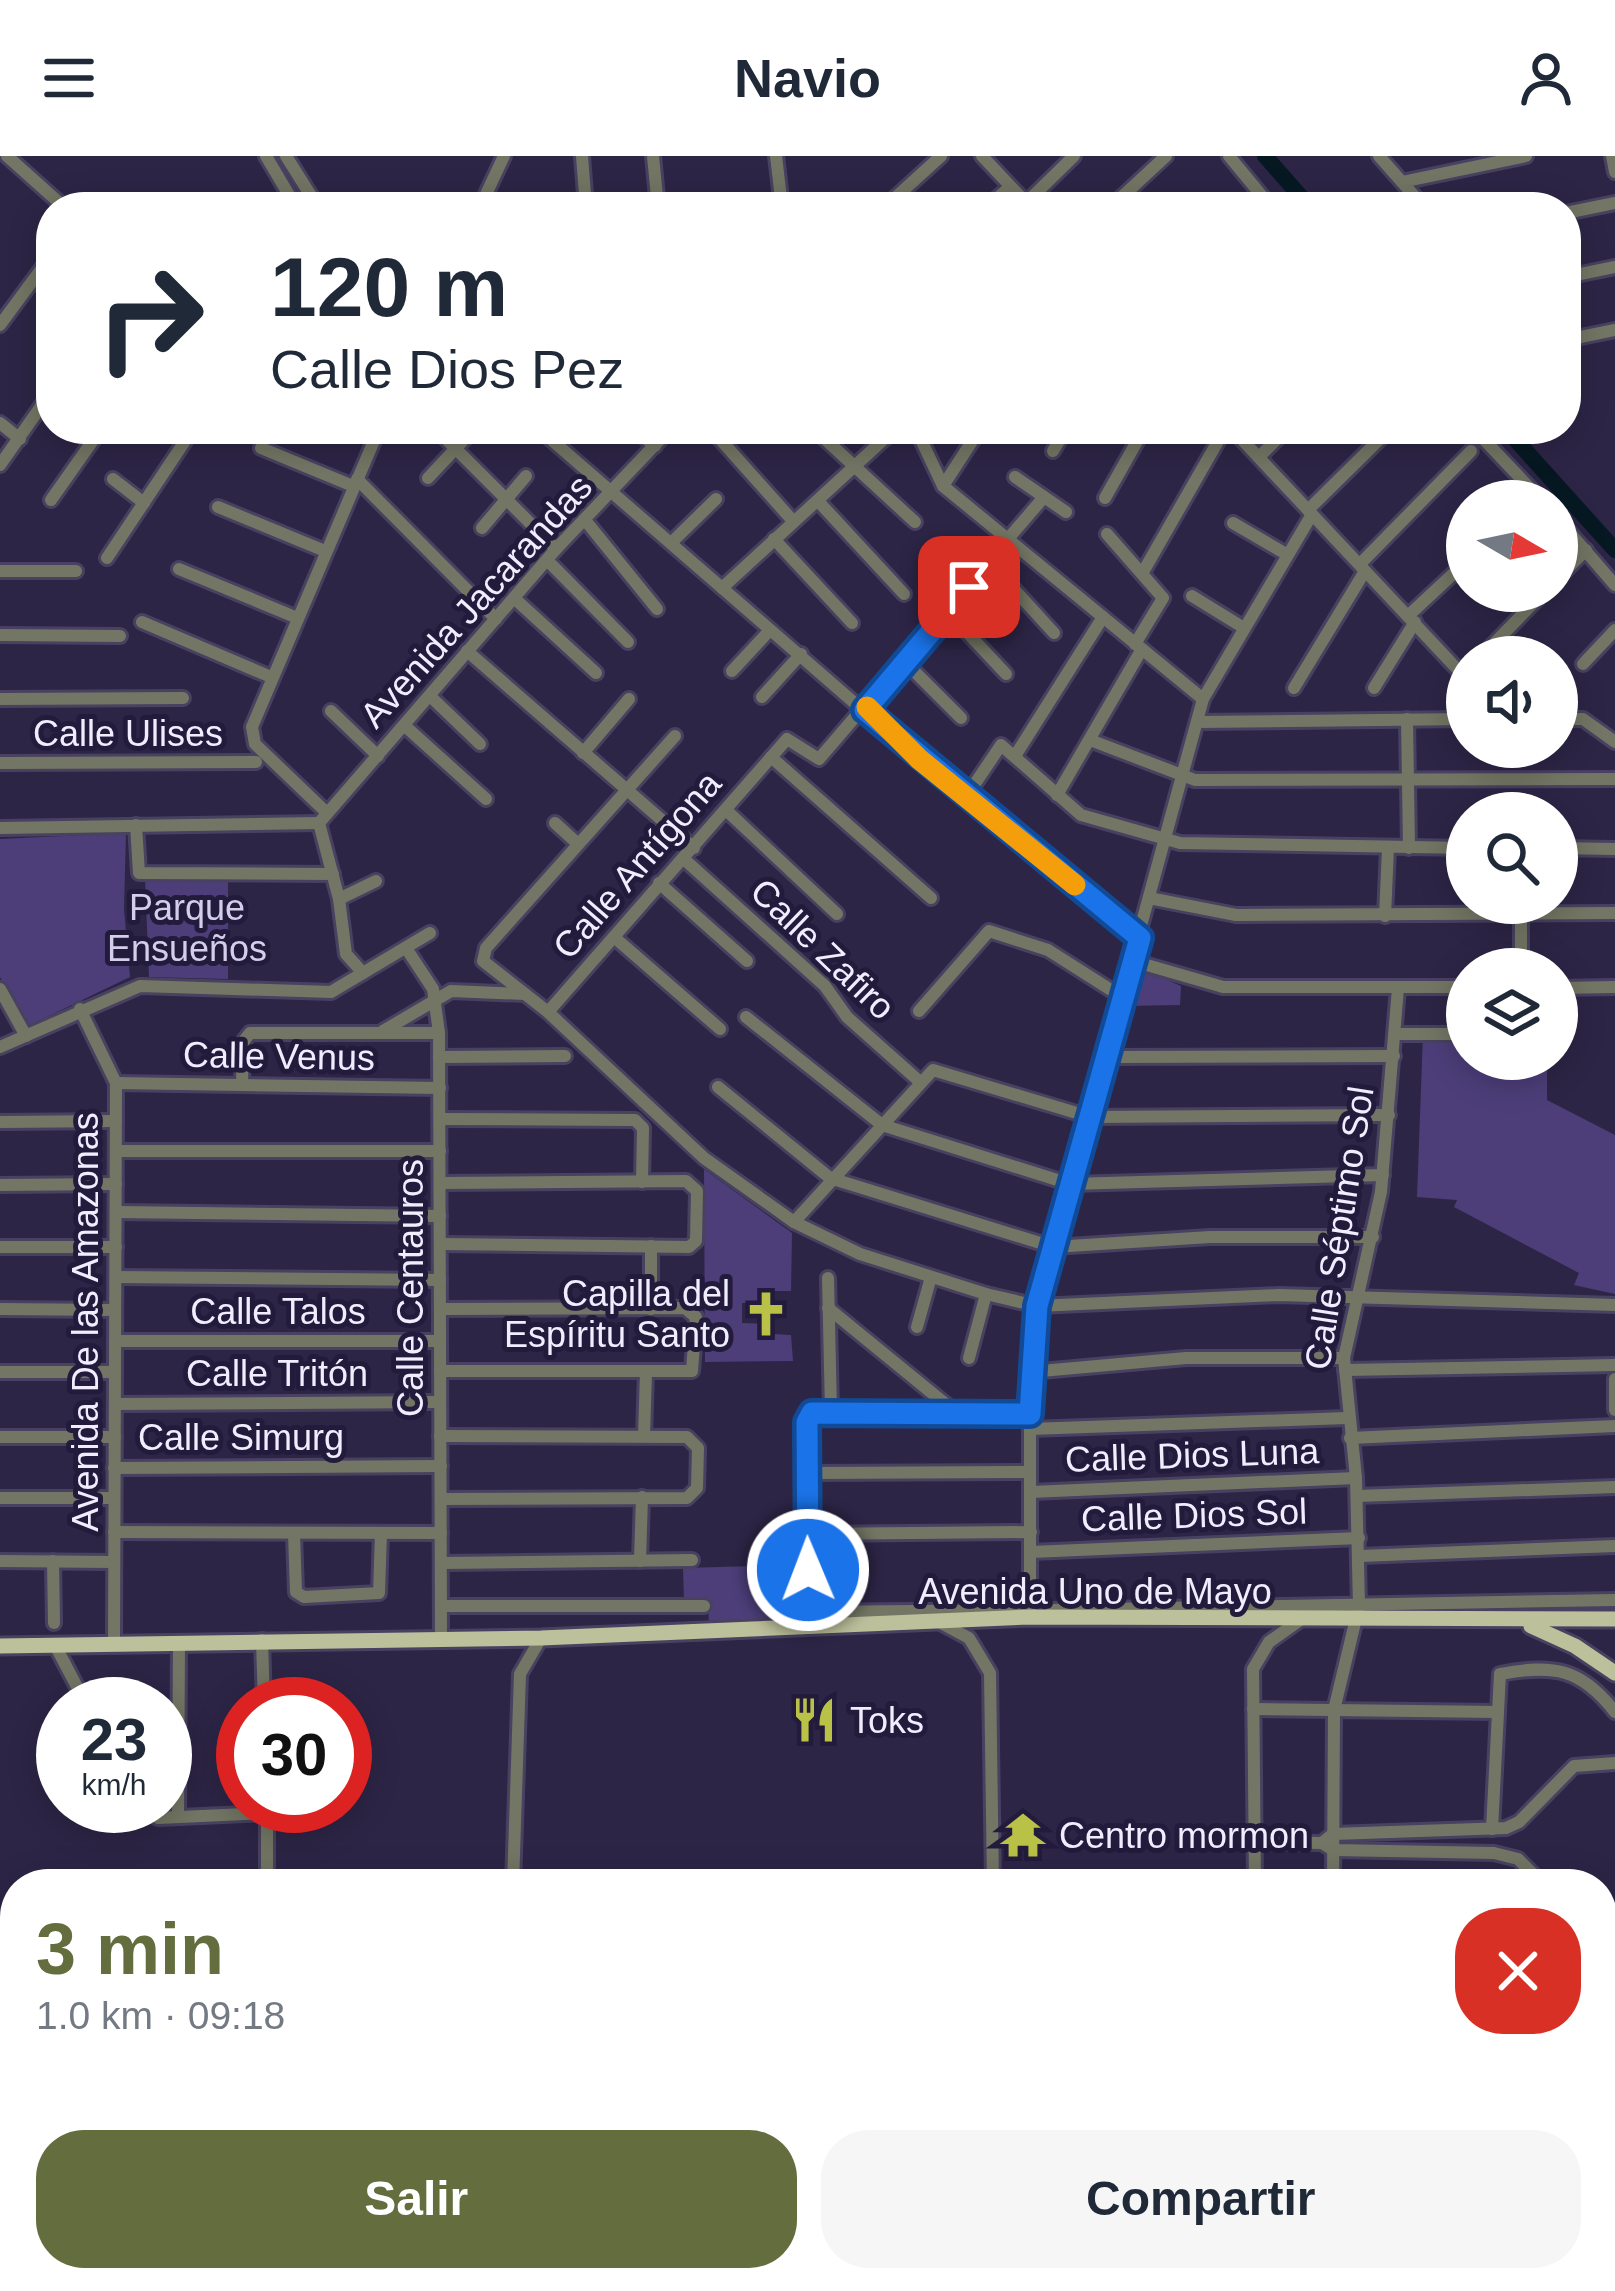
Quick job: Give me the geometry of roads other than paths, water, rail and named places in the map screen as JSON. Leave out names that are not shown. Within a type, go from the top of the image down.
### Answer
[{"type":"main road","name":"Avenida Uno de Mayo","points":[[0,1646],[541,1638],[827,1619],[928,1621],[1030,1614],[1300,1620],[1357,1613],[1517,1622],[1615,1619]]},
{"type":"main road","points":[[1517,1622],[1575,1646],[1615,1673]]},
{"type":"main road","points":[[0,1658],[21,1646]]},
{"type":"street","points":[[7,156],[47,192]]},
{"type":"street","points":[[266,156],[287,192]]},
{"type":"street","points":[[286,156],[309,192]]},
{"type":"street","points":[[487,192],[503,156]]},
{"type":"street","points":[[582,156],[585,192]]},
{"type":"street","points":[[653,156],[657,192]]},
{"type":"street","points":[[776,156],[780,192]]},
{"type":"street","points":[[901,192],[941,156]]},
{"type":"street","points":[[982,156],[1015,192]]},
{"type":"street","points":[[1040,192],[1073,156]]},
{"type":"street","points":[[1127,192],[1166,156]]},
{"type":"street","points":[[1229,156],[1259,192]]},
{"type":"street","points":[[1379,156],[1411,192]]},
{"type":"street","points":[[1402,182],[1526,156]]},
{"type":"street","points":[[1612,156],[1615,172]]},
{"type":"street","points":[[1004,192],[1010,187]]},
{"type":"street","points":[[1581,210],[1615,203]]},
{"type":"street","points":[[1581,274],[1615,267]]},
{"type":"street","points":[[0,325],[36,276]]},
{"type":"street","points":[[1581,337],[1615,330]]},
{"type":"street","points":[[0,465],[36,415]]},
{"type":"street","points":[[0,423],[20,439]]},
{"type":"street","points":[[51,500],[90,444]]},
{"type":"street","points":[[107,558],[183,444]]},
{"type":"street","points":[[363,973],[346,954],[323,818],[252,736],[271,677],[373,444]]},
{"type":"street","points":[[451,444],[506,499],[628,642]]},
{"type":"street","points":[[428,478],[460,444]]},
{"type":"street","points":[[556,444],[966,797],[1140,938]]},
{"type":"street","points":[[725,444],[793,520]]},
{"type":"street","points":[[833,444],[915,522]]},
{"type":"street","points":[[722,588],[880,444]]},
{"type":"street","points":[[923,444],[943,486],[1203,699]]},
{"type":"street","points":[[943,486],[970,444]]},
{"type":"street","points":[[1053,452],[1058,444]]},
{"type":"street","points":[[1105,498],[1136,444]]},
{"type":"street","points":[[1143,572],[1219,444]]},
{"type":"street","points":[[1245,444],[1446,653]]},
{"type":"street","points":[[1259,457],[1272,444]]},
{"type":"street","points":[[1030,1614],[1030,1372],[1037,1306],[1203,699],[1309,513],[1376,444]]},
{"type":"street","points":[[1488,444],[1520,480]]},
{"type":"street","name":"Avenida Jacarandas","points":[[323,818],[552,555],[655,446]]},
{"type":"street","points":[[260,448],[355,482],[496,620]]},
{"type":"street","points":[[1294,688],[1362,567],[1472,451]]},
{"type":"street","points":[[482,528],[526,476]]},
{"type":"street","points":[[1015,477],[1066,512]]},
{"type":"street","points":[[113,479],[144,503]]},
{"type":"street","points":[[865,710],[1044,497]]},
{"type":"street","points":[[670,543],[716,499]]},
{"type":"street","points":[[818,501],[904,594]]},
{"type":"street","points":[[218,507],[325,551]]},
{"type":"street","points":[[378,528],[392,516]]},
{"type":"street","points":[[585,520],[656,609]]},
{"type":"street","points":[[1233,523],[1286,554]]},
{"type":"street","points":[[1057,795],[1163,598],[1107,534]]},
{"type":"street","points":[[774,539],[852,622]]},
{"type":"street","points":[[1578,541],[1615,585]]},
{"type":"street","points":[[1578,558],[1586,550]]},
{"type":"street","points":[[990,563],[1054,633]]},
{"type":"street","points":[[179,569],[296,617]]},
{"type":"street","points":[[0,571],[76,571]]},
{"type":"street","points":[[1374,688],[1412,618],[1446,583]]},
{"type":"street","points":[[1192,596],[1244,628]]},
{"type":"street","points":[[514,598],[596,673]]},
{"type":"street","points":[[947,611],[1006,674]]},
{"type":"street","points":[[1502,636],[1525,612]]},
{"type":"street","points":[[1016,756],[1103,617]]},
{"type":"street","points":[[142,622],[271,677]]},
{"type":"street","points":[[731,671],[770,630]]},
{"type":"street","points":[[1582,664],[1615,630]]},
{"type":"street","points":[[0,635],[120,637]]},
{"type":"street","name":"Calle Zafiro","points":[[467,651],[626,790],[825,986],[847,1017],[919,1082]]},
{"type":"street","points":[[762,697],[801,654]]},
{"type":"street","points":[[905,662],[962,718]]},
{"type":"street","points":[[430,696],[479,744]]},
{"type":"street","points":[[0,699],[183,698]]},
{"type":"street","points":[[583,753],[629,699]]},
{"type":"street","name":"Calle Antígona","points":[[548,1012],[789,738],[819,759],[865,710]]},
{"type":"street","points":[[331,711],[378,756]]},
{"type":"street","points":[[1578,718],[1615,742]]},
{"type":"street","points":[[1407,719],[1409,848]]},
{"type":"street","points":[[1197,722],[1446,719]]},
{"type":"street","points":[[405,726],[486,799]]},
{"type":"street","points":[[675,736],[482,957],[704,1158],[794,1222],[860,1254],[1037,1306],[1279,1295],[1615,1306]]},
{"type":"street","points":[[1090,740],[1207,780],[1615,779]]},
{"type":"street","points":[[966,797],[998,748],[1006,746],[1082,815],[1165,837],[1205,845],[1446,848]]},
{"type":"street","name":"Calle Antígona","points":[[771,758],[931,898]]},
{"type":"street","name":"Calle Ulises","points":[[0,763],[256,762]]},
{"type":"street","points":[[726,810],[837,914]]},
{"type":"street","points":[[0,828],[323,818]]},
{"type":"street","points":[[555,823],[578,844]]},
{"type":"street","points":[[136,825],[139,873],[333,874]]},
{"type":"street","points":[[1385,916],[1388,848]]},
{"type":"street","points":[[1578,848],[1615,848]]},
{"type":"street","points":[[339,899],[376,881]]},
{"type":"street","points":[[659,883],[747,961]]},
{"type":"street","points":[[1149,898],[1236,915],[1446,916]]},
{"type":"street","points":[[1578,914],[1615,913]]},
{"type":"street","points":[[919,1011],[989,931],[1048,950],[1121,997]]},
{"type":"street","points":[[0,1047],[140,986],[331,992],[430,933]]},
{"type":"street","points":[[614,937],[720,1029]]},
{"type":"street","name":"Calle Centauros","points":[[406,948],[434,998],[440,1033],[441,1636]]},
{"type":"street","points":[[1133,961],[1223,987],[1446,987]]},
{"type":"street","points":[[1578,988],[1615,987]]},
{"type":"street","name":"Calle Séptimo Sol","points":[[1332,1869],[1334,1710],[1357,1613],[1360,1556],[1344,1364],[1383,1175],[1398,988]]},
{"type":"street","points":[[0,989],[26,1036]]},
{"type":"street","points":[[382,1031],[451,991],[526,994]]},
{"type":"street","name":"Avenida De las Amazonas","points":[[80,1009],[116,1083],[114,1643]]},
{"type":"street","points":[[746,1017],[882,1125],[1070,1184],[1383,1175]]},
{"type":"street","points":[[242,1085],[243,1042],[250,1033],[440,1033]]},
{"type":"street","points":[[1395,1034],[1446,1034]]},
{"type":"street","points":[[440,1058],[565,1056]]},
{"type":"street","points":[[1106,1057],[1394,1056]]},
{"type":"street","points":[[794,1222],[933,1070],[1090,1117],[1389,1115]]},
{"type":"street","name":"Calle Venus","points":[[116,1083],[440,1088]]},
{"type":"street","points":[[718,1087],[830,1178],[1053,1246],[1210,1237],[1372,1237]]},
{"type":"street","points":[[440,1119],[635,1120],[644,1128],[642,1182]]},
{"type":"street","points":[[0,1122],[116,1121]]},
{"type":"street","points":[[116,1151],[440,1151]]},
{"type":"street","points":[[440,1183],[694,1185],[694,1245],[440,1244]]},
{"type":"street","points":[[0,1185],[116,1184]]},
{"type":"street","points":[[116,1212],[440,1216]]},
{"type":"street","points":[[651,1246],[651,1309]]},
{"type":"street","points":[[0,1247],[116,1247]]},
{"type":"street","points":[[116,1277],[440,1280]]},
{"type":"street","points":[[916,1327],[932,1277]]},
{"type":"street","points":[[828,1278],[831,1411]]},
{"type":"street","points":[[969,1358],[986,1294]]},
{"type":"street","points":[[828,1308],[955,1412]]},
{"type":"street","points":[[0,1309],[115,1310]]},
{"type":"street","points":[[440,1309],[693,1312],[692,1370],[440,1371]]},
{"type":"street","name":"Calle Talos","points":[[115,1340],[440,1342]]},
{"type":"street","points":[[1030,1372],[1186,1358],[1615,1365]]},
{"type":"street","points":[[0,1372],[115,1372]]},
{"type":"street","points":[[644,1436],[646,1372]]},
{"type":"street","points":[[1615,1379],[1615,1410]]},
{"type":"street","name":"Calle Tritón","points":[[115,1404],[440,1402]]},
{"type":"street","points":[[1347,1418],[1030,1422],[955,1412],[810,1415],[810,1612],[827,1619],[1357,1613],[1615,1600]]},
{"type":"street","points":[[1350,1438],[1615,1426]]},
{"type":"street","points":[[440,1436],[695,1440],[694,1495],[441,1498]]},
{"type":"street","points":[[0,1437],[115,1437]]},
{"type":"street","name":"Calle Simurg","points":[[115,1468],[441,1466]]},
{"type":"street","points":[[807,1473],[1030,1472]]},
{"type":"street","name":"Calle Dios Luna","points":[[1031,1492],[1356,1478]]},
{"type":"street","points":[[1357,1496],[1615,1487]]},
{"type":"street","points":[[640,1561],[642,1497]]},
{"type":"street","points":[[0,1498],[115,1498]]},
{"type":"street","points":[[114,1532],[441,1533]]},
{"type":"street","points":[[808,1534],[1031,1532]]},
{"type":"street","points":[[294,1533],[296,1592],[304,1598],[379,1593],[381,1533]]},
{"type":"street","name":"Calle Dios Sol","points":[[1031,1552],[1359,1538]]},
{"type":"street","points":[[1360,1556],[1615,1546]]},
{"type":"street","points":[[441,1563],[692,1560]]},
{"type":"street","points":[[0,1561],[114,1562]]},
{"type":"street","points":[[53,1561],[54,1623]]},
{"type":"street","points":[[441,1606],[704,1606]]},
{"type":"street","points":[[1254,1869],[1253,1670],[1259,1654],[1300,1620]]},
{"type":"street","points":[[928,1621],[969,1638],[990,1673],[993,1869]]},
{"type":"street","points":[[514,1869],[520,1674],[541,1638]]},
{"type":"street","points":[[262,1640],[263,1677]]},
{"type":"street","points":[[179,1642],[179,1677]]},
{"type":"street","points":[[56,1645],[72,1677]]},
{"type":"street","points":[[1492,1829],[1503,1672],[1571,1672],[1593,1683],[1615,1712]]},
{"type":"street","points":[[1253,1709],[1498,1712]]},
{"type":"street","points":[[1330,1842],[1492,1829],[1519,1822],[1574,1766],[1615,1763]]},
{"type":"street","points":[[267,1833],[267,1869]]},
{"type":"street","points":[[1253,1842],[1494,1853],[1518,1858],[1529,1869]]},
{"type":"waterway","points":[[1265,156],[1297,192]]},
{"type":"waterway","points":[[1520,444],[1615,550]]},
{"type":"place","name":"Capilla del Espíritu Santo","points":[[766,1314]]},
{"type":"place","name":"Toks","points":[[814,1720]]},
{"type":"place","name":"Centro mormon","points":[[1023,1835]]},
{"type":"park label","name":"Parque Ensueños","points":[[187,928]]}]
